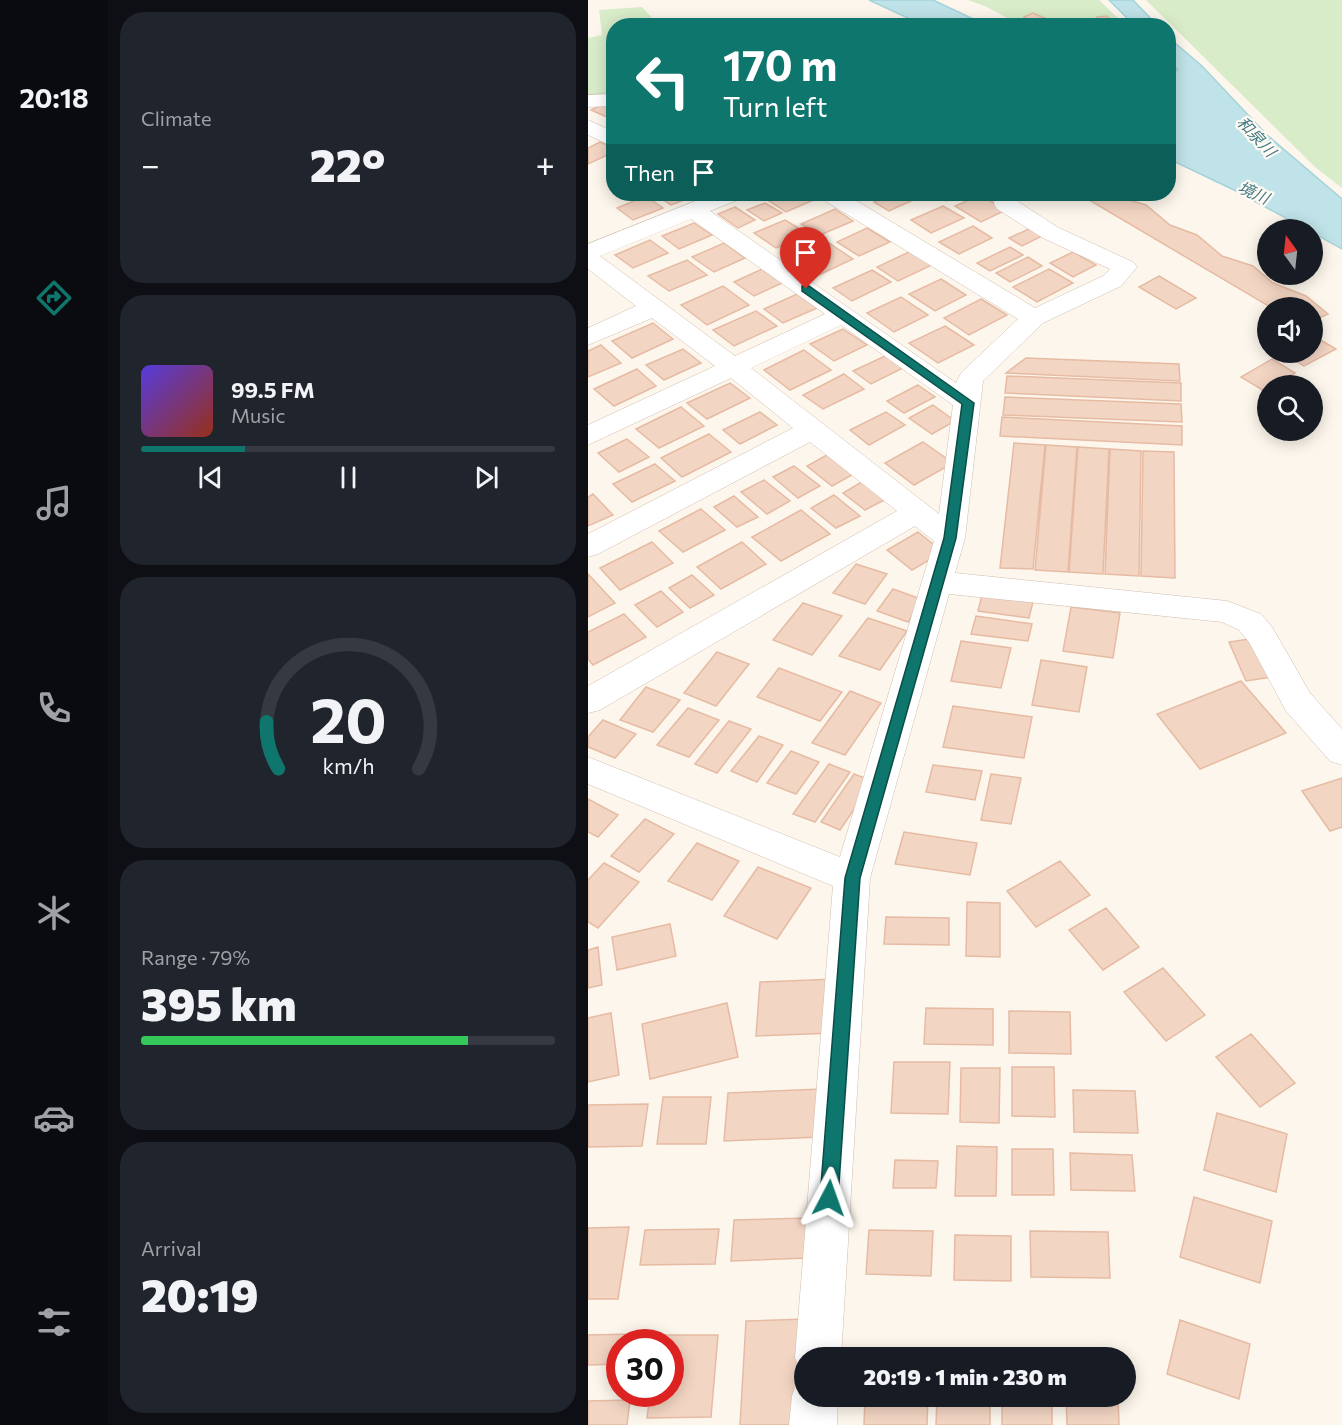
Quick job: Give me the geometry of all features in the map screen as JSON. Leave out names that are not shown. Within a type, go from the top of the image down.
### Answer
[{"type":"street","points":[[588,101],[606,100]]},
{"type":"street","points":[[588,126],[606,136]]},
{"type":"street","points":[[588,252],[715,201]]},
{"type":"street","points":[[842,201],[1034,318]]},
{"type":"street","points":[[819,1347],[852,878],[950,538],[970,379],[1034,318],[1112,281],[1125,267],[1051,233],[1005,204],[1005,201]]},
{"type":"street","points":[[694,210],[968,403]]},
{"type":"street","points":[[588,258],[732,367],[950,538]]},
{"type":"street","points":[[588,337],[653,308]]},
{"type":"street","points":[[588,436],[843,315]]},
{"type":"street","points":[[588,547],[811,430]]},
{"type":"street","points":[[588,702],[917,512]]},
{"type":"street","points":[[938,582],[1227,612],[1250,622],[1261,635],[1298,702],[1342,752]]},
{"type":"street","points":[[588,771],[852,878]]},
{"type":"street","points":[[813,1425],[814,1407]]},
{"type":"green space","points":[[968,0],[1099,0],[1118,18],[1007,18]]},
{"type":"green space","points":[[1146,0],[1342,0],[1342,188],[1315,167],[1176,30],[1176,18],[1164,18]]},
{"type":"green space","points":[[642,7],[652,18],[606,18],[606,100],[588,101],[588,38],[602,35],[599,10]]},
{"type":"water","points":[[869,0],[933,0],[971,18],[908,18]]},
{"type":"water","points":[[1109,0],[1133,0],[1150,18],[1127,18]]},
{"type":"water","points":[[1176,44],[1202,66],[1267,135],[1342,199],[1342,249],[1323,239],[1323,219],[1288,219],[1176,162],[1176,70],[1178,70],[1176,68]]},
{"type":"building","points":[[1033,13],[1044,18],[1026,18],[1024,17]]},
{"type":"building","points":[[606,103],[606,117],[591,110]]},
{"type":"building","points":[[600,142],[606,145],[606,156],[588,164],[588,148]]},
{"type":"building","points":[[634,201],[653,201],[663,208],[633,220],[617,208]]},
{"type":"building","points":[[665,201],[682,201],[671,205]]},
{"type":"building","points":[[769,201],[811,201],[786,212]]},
{"type":"building","points":[[876,201],[911,201],[889,211],[874,202]]},
{"type":"building","points":[[966,201],[990,201],[1006,210],[981,222],[955,206]]},
{"type":"building","points":[[1091,201],[1132,201],[1146,205],[1170,225],[1197,235],[1222,256],[1253,266],[1257,269],[1257,285],[1278,285],[1306,296],[1257,297],[1257,299]]},
{"type":"building","points":[[765,203],[782,213],[764,221],[747,210]]},
{"type":"building","points":[[943,206],[964,218],[931,233],[911,220]]},
{"type":"building","points":[[735,207],[755,220],[738,228],[718,214]]},
{"type":"building","points":[[835,209],[853,221],[820,235],[801,224]]},
{"type":"building","points":[[785,220],[808,234],[776,248],[754,233]]},
{"type":"building","points":[[694,223],[712,235],[679,249],[662,236]]},
{"type":"building","points":[[973,226],[992,238],[959,254],[939,242]]},
{"type":"building","points":[[867,228],[890,242],[859,256],[837,242]]},
{"type":"building","points":[[1031,228],[1044,235],[1022,246],[1009,238]]},
{"type":"building","points":[[650,240],[668,253],[633,268],[615,255]]},
{"type":"building","points":[[724,243],[745,258],[714,272],[692,257]]},
{"type":"building","points":[[829,243],[853,259],[817,276],[793,259]]},
{"type":"building","points":[[1010,247],[1023,255],[990,271],[977,263]]},
{"type":"building","points":[[911,251],[932,265],[898,281],[877,267]]},
{"type":"building","points":[[1073,252],[1096,265],[1073,277],[1050,263]]},
{"type":"building","points":[[1028,257],[1042,266],[1010,282],[996,273]]},
{"type":"building","points":[[687,260],[707,275],[669,291],[648,276]]},
{"type":"building","points":[[762,269],[782,283],[754,296],[734,282]]},
{"type":"building","points":[[1049,269],[1073,283],[1037,302],[1013,287]]},
{"type":"building","points":[[872,270],[891,282],[852,301],[833,288]]},
{"type":"building","points":[[1159,276],[1196,298],[1176,309],[1139,287]]},
{"type":"building","points":[[941,279],[966,295],[935,311],[909,294]]},
{"type":"building","points":[[723,286],[749,305],[707,325],[681,305]]},
{"type":"building","points":[[797,294],[817,308],[783,323],[764,309]]},
{"type":"building","points":[[901,297],[928,315],[894,332],[867,313]]},
{"type":"building","points":[[981,299],[1007,315],[969,335],[944,318]]},
{"type":"building","points":[[756,311],[777,326],[734,346],[713,330]]},
{"type":"building","points":[[653,323],[673,339],[632,358],[612,341]]},
{"type":"building","points":[[945,326],[974,345],[938,363],[909,343]]},
{"type":"building","points":[[843,329],[867,345],[834,361],[810,344]]},
{"type":"building","points":[[1323,341],[1336,349],[1323,356]]},
{"type":"building","points":[[601,345],[621,363],[588,377],[588,351]]},
{"type":"building","points":[[683,349],[701,363],[664,380],[646,365]]},
{"type":"building","points":[[804,350],[831,370],[790,390],[764,370]]},
{"type":"building","points":[[887,355],[905,367],[871,384],[853,371]]},
{"type":"building","points":[[1026,358],[1179,364],[1180,381],[1006,373]]},
{"type":"building","points":[[1265,363],[1279,363],[1295,373],[1292,375],[1257,375],[1257,387],[1241,377]]},
{"type":"building","points":[[637,369],[656,386],[614,406],[594,389]]},
{"type":"building","points":[[844,374],[864,389],[823,409],[803,395]]},
{"type":"building","points":[[1007,376],[1181,383],[1181,401],[1005,393]]},
{"type":"building","points":[[730,383],[750,398],[707,419],[687,403]]},
{"type":"building","points":[[918,385],[935,397],[904,413],[887,401]]},
{"type":"building","points":[[1005,397],[1181,404],[1182,422],[1003,415]]},
{"type":"building","points":[[933,405],[955,421],[932,434],[909,418]]},
{"type":"building","points":[[681,407],[704,426],[659,448],[636,429]]},
{"type":"building","points":[[760,412],[777,425],[740,444],[723,430]]},
{"type":"building","points":[[886,412],[905,425],[869,445],[850,430]]},
{"type":"building","points":[[1002,417],[1182,426],[1182,445],[1000,436]]},
{"type":"building","points":[[709,434],[731,452],[682,477],[661,458]]},
{"type":"building","points":[[627,439],[649,457],[619,472],[598,453]]},
{"type":"building","points":[[923,442],[953,463],[914,485],[885,463]]},
{"type":"building","points":[[1014,443],[1045,445],[1033,569],[1000,568]]},
{"type":"building","points":[[1046,445],[1077,447],[1068,572],[1035,570]]},
{"type":"building","points":[[1078,447],[1109,449],[1103,574],[1069,572]]},
{"type":"building","points":[[1110,449],[1141,451],[1139,576],[1105,574]]},
{"type":"building","points":[[1143,451],[1174,452],[1175,578],[1141,576]]},
{"type":"building","points":[[827,455],[852,475],[832,486],[807,466]]},
{"type":"building","points":[[655,464],[675,481],[632,502],[613,484]]},
{"type":"building","points":[[794,466],[820,486],[798,498],[773,477]]},
{"type":"building","points":[[764,480],[790,501],[767,514],[741,492]]},
{"type":"building","points":[[865,480],[888,498],[865,510],[843,493]]},
{"type":"building","points":[[593,494],[613,515],[588,526],[588,497]]},
{"type":"building","points":[[834,495],[860,516],[836,528],[811,508]]},
{"type":"building","points":[[734,496],[758,517],[737,527],[714,507]]},
{"type":"building","points":[[701,509],[725,530],[683,552],[659,531]]},
{"type":"building","points":[[801,510],[830,534],[781,561],[752,537]]},
{"type":"building","points":[[918,532],[943,552],[912,570],[887,550]]},
{"type":"building","points":[[652,542],[673,563],[620,590],[600,568]]},
{"type":"building","points":[[742,542],[766,564],[721,589],[697,567]]},
{"type":"building","points":[[856,564],[887,574],[865,604],[833,593]]},
{"type":"building","points":[[588,574],[615,603],[588,617]]},
{"type":"building","points":[[692,575],[714,595],[690,608],[669,588]]},
{"type":"building","points":[[893,589],[924,600],[908,622],[877,611]]},
{"type":"building","points":[[661,591],[683,612],[657,627],[635,605]]},
{"type":"building","points":[[983,591],[1034,598],[1029,618],[978,611]]},
{"type":"building","points":[[803,603],[842,616],[812,655],[773,640]]},
{"type":"building","points":[[1071,607],[1120,613],[1113,658],[1063,651]]},
{"type":"building","points":[[624,614],[646,637],[593,665],[588,659],[588,632]]},
{"type":"building","points":[[976,616],[1032,624],[1028,641],[971,634]]},
{"type":"building","points":[[868,618],[907,631],[880,670],[839,656]]},
{"type":"building","points":[[1255,638],[1272,677],[1246,681],[1229,642]]},
{"type":"building","points":[[961,641],[1011,648],[1001,688],[951,681]]},
{"type":"building","points":[[717,652],[749,664],[716,706],[684,693]]},
{"type":"building","points":[[1041,660],[1087,667],[1079,712],[1032,705]]},
{"type":"building","points":[[779,668],[842,692],[820,721],[757,697]]},
{"type":"building","points":[[1241,681],[1286,733],[1200,769],[1157,714]]},
{"type":"building","points":[[646,687],[680,700],[653,732],[620,720]]},
{"type":"building","points":[[850,691],[881,703],[845,755],[812,743]]},
{"type":"building","points":[[953,706],[1032,717],[1024,758],[943,747]]},
{"type":"building","points":[[688,708],[719,720],[689,757],[657,745]]},
{"type":"building","points":[[603,720],[636,734],[615,758],[588,747],[588,737]]},
{"type":"building","points":[[729,721],[751,729],[717,773],[695,764]]},
{"type":"building","points":[[759,736],[783,745],[757,782],[731,771]]},
{"type":"building","points":[[791,751],[819,762],[796,794],[767,783]]},
{"type":"building","points":[[829,764],[850,772],[815,822],[793,814]]},
{"type":"building","points":[[933,765],[982,771],[975,800],[926,792]]},
{"type":"building","points":[[854,774],[873,781],[840,830],[821,822]]},
{"type":"building","points":[[991,774],[1021,778],[1011,824],[981,820]]},
{"type":"building","points":[[1342,778],[1342,827],[1330,831],[1302,791]]},
{"type":"building","points":[[588,799],[618,815],[598,837],[588,832]]},
{"type":"building","points":[[645,819],[674,834],[639,872],[611,856]]},
{"type":"building","points":[[904,832],[977,843],[970,875],[895,864]]},
{"type":"building","points":[[697,843],[739,861],[712,900],[668,881]]},
{"type":"building","points":[[1060,861],[1090,895],[1036,927],[1007,891]]},
{"type":"building","points":[[604,863],[639,882],[598,928],[588,922],[588,880]]},
{"type":"building","points":[[758,867],[811,888],[777,939],[724,916]]},
{"type":"building","points":[[967,902],[1000,903],[1000,957],[966,956]]},
{"type":"building","points":[[1106,908],[1139,947],[1103,970],[1069,930]]},
{"type":"building","points":[[886,917],[949,918],[949,945],[884,944]]},
{"type":"building","points":[[670,924],[676,956],[617,970],[612,937]]},
{"type":"building","points":[[598,947],[602,985],[588,988],[588,950]]},
{"type":"building","points":[[1163,968],[1205,1015],[1166,1041],[1124,992]]},
{"type":"building","points":[[835,979],[833,1033],[756,1036],[760,982]]},
{"type":"building","points":[[727,1003],[738,1057],[650,1079],[642,1024]]},
{"type":"building","points":[[926,1008],[993,1009],[993,1045],[924,1044]]},
{"type":"building","points":[[1009,1011],[1070,1012],[1071,1054],[1009,1053]]},
{"type":"building","points":[[611,1013],[619,1075],[588,1082],[588,1018]]},
{"type":"building","points":[[1251,1034],[1295,1083],[1260,1107],[1216,1057]]},
{"type":"building","points":[[894,1062],[950,1062],[948,1114],[891,1113]]},
{"type":"building","points":[[1012,1067],[1054,1067],[1055,1117],[1012,1116]]},
{"type":"building","points":[[961,1068],[1000,1068],[999,1123],[960,1122]]},
{"type":"building","points":[[821,1089],[820,1137],[724,1141],[728,1093]]},
{"type":"building","points":[[1073,1090],[1135,1091],[1138,1133],[1074,1132]]},
{"type":"building","points":[[663,1097],[711,1097],[706,1144],[657,1144]]},
{"type":"building","points":[[648,1104],[642,1146],[588,1147],[588,1105]]},
{"type":"building","points":[[1217,1113],[1287,1134],[1276,1192],[1204,1170]]},
{"type":"building","points":[[957,1146],[997,1147],[996,1196],[955,1196]]},
{"type":"building","points":[[1012,1149],[1053,1149],[1054,1195],[1012,1195]]},
{"type":"building","points":[[1070,1153],[1132,1155],[1135,1191],[1071,1190]]},
{"type":"building","points":[[895,1160],[938,1161],[936,1188],[893,1188]]},
{"type":"building","points":[[1194,1197],[1272,1221],[1260,1283],[1180,1257]]},
{"type":"building","points":[[807,1218],[805,1258],[731,1261],[734,1220]]},
{"type":"building","points":[[629,1227],[618,1299],[588,1299],[588,1228]]},
{"type":"building","points":[[719,1229],[715,1264],[640,1265],[645,1230]]},
{"type":"building","points":[[869,1230],[933,1231],[931,1276],[866,1274]]},
{"type":"building","points":[[1030,1231],[1108,1232],[1110,1278],[1031,1277]]},
{"type":"building","points":[[955,1235],[1011,1236],[1011,1281],[954,1280]]},
{"type":"building","points":[[805,1319],[804,1347],[794,1347],[794,1407],[802,1407],[801,1425],[740,1425],[746,1321]]},
{"type":"building","points":[[1180,1320],[1250,1344],[1239,1399],[1167,1374]]},
{"type":"building","points":[[588,1335],[606,1335],[606,1364],[588,1365]]},
{"type":"building","points":[[684,1335],[718,1335],[711,1417],[647,1418],[648,1407],[684,1407]]},
{"type":"building","points":[[588,1401],[606,1401],[606,1407],[629,1407],[627,1425],[588,1425]]},
{"type":"building","points":[[865,1407],[928,1407],[927,1425],[864,1425]]},
{"type":"building","points":[[937,1407],[990,1407],[990,1425],[936,1425]]},
{"type":"building","points":[[1002,1407],[1052,1407],[1052,1425],[1002,1425]]},
{"type":"building","points":[[1066,1407],[1118,1407],[1119,1425],[1067,1425]]},
{"type":"route","points":[[806,289],[968,403],[950,538],[852,878],[829,1198]]},
{"type":"water label","name":"和泉川","points":[[1257,136]]},
{"type":"water label","name":"境川","points":[[1254,192]]}]
